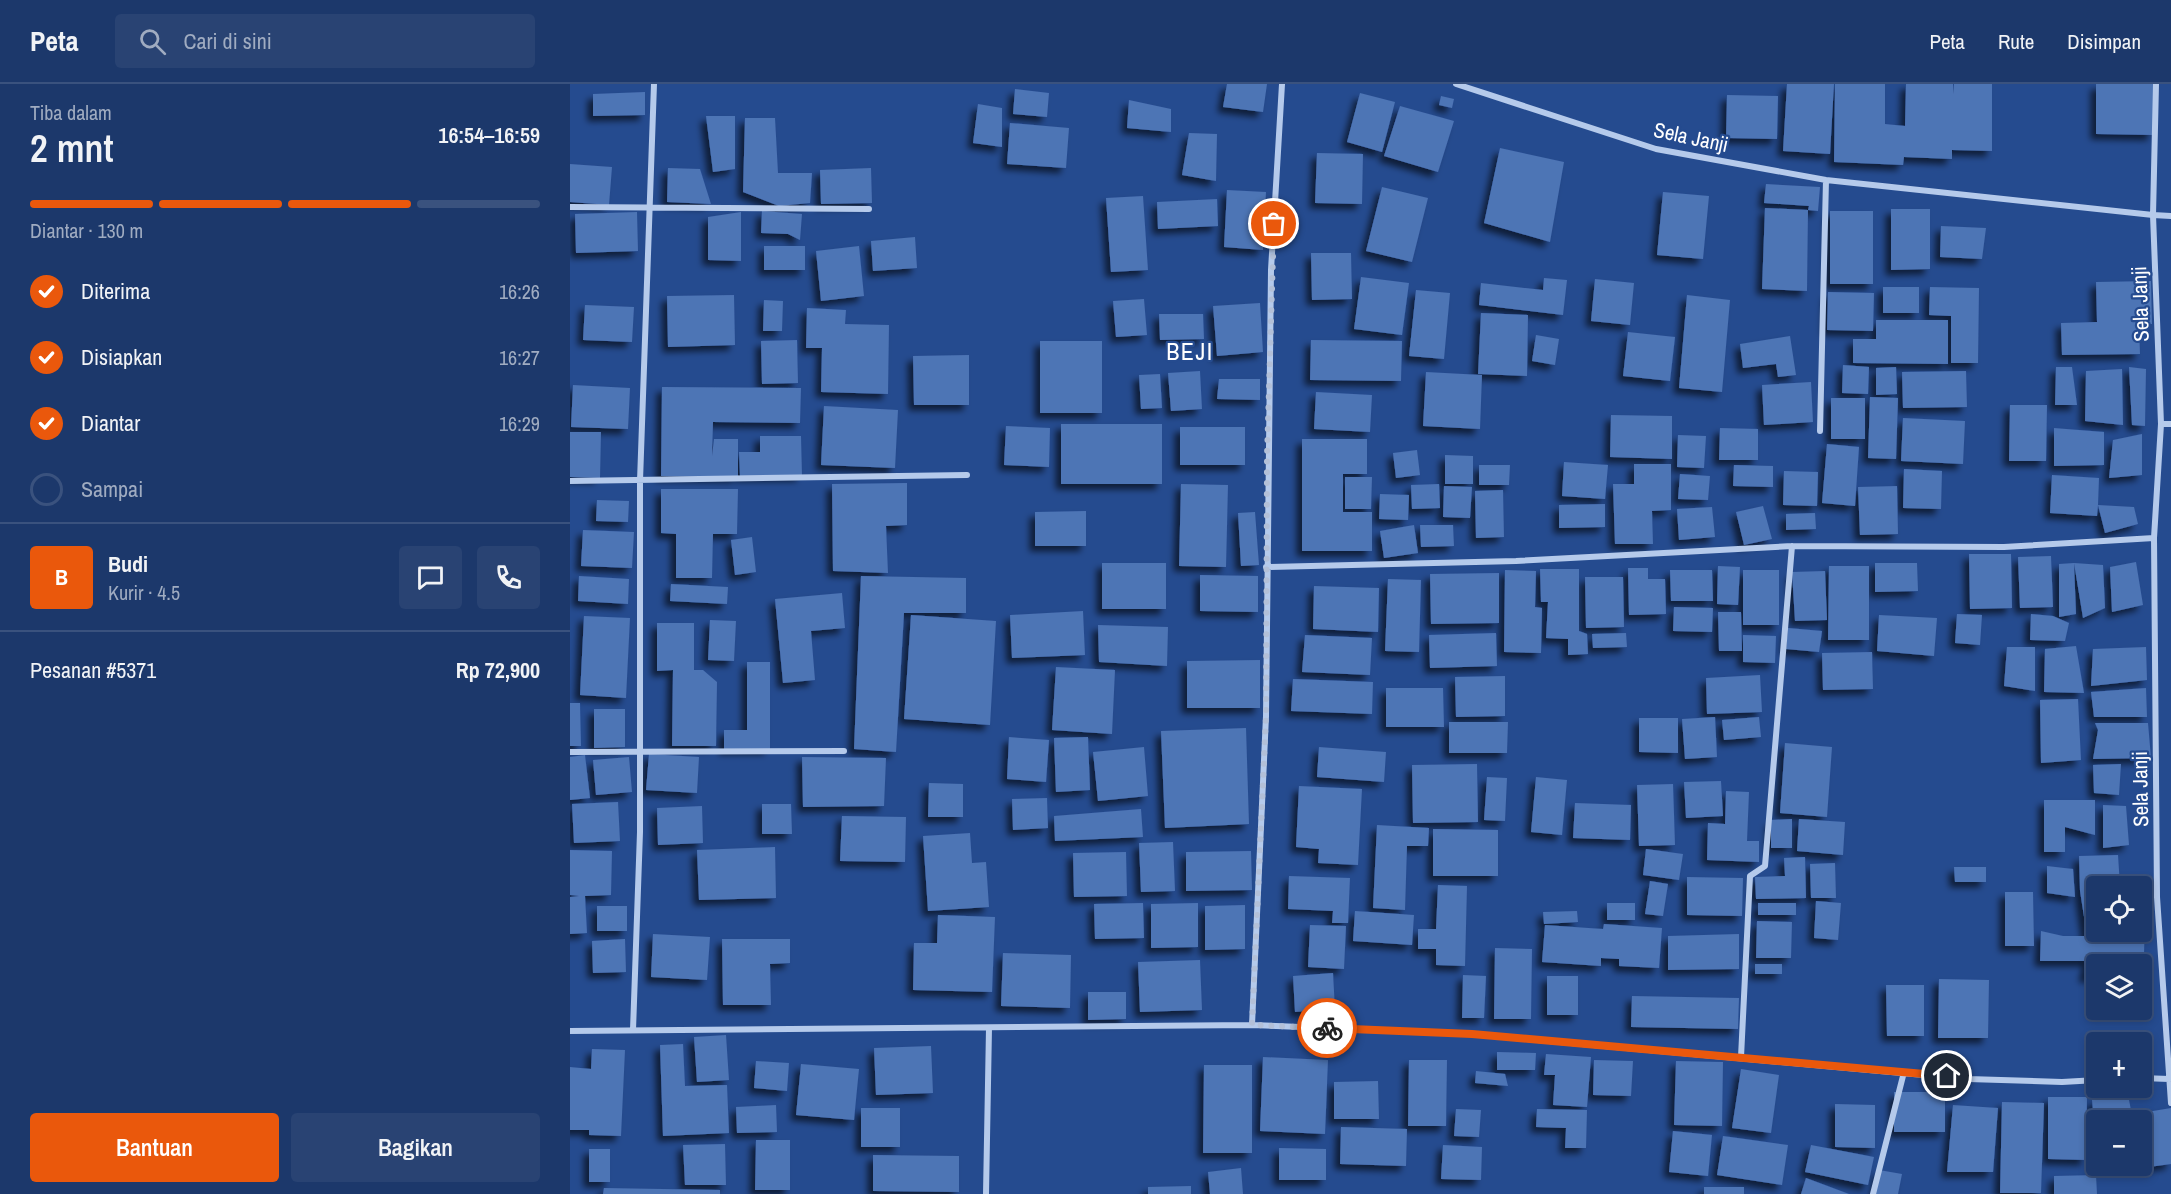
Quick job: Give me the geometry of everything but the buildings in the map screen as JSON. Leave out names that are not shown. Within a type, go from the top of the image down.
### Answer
[{"type":"street","points":[[633,1030],[641,752],[640,481],[654,84]]},
{"type":"street","points":[[1252,1025],[1266,716],[1271,270],[1282,84]]},
{"type":"street","name":"Sela Janji","points":[[1455,84],[1656,148],[1826,180],[2153,215],[2161,424],[2154,538],[2157,897],[2171,1103]]},
{"type":"street","points":[[2156,84],[2153,215],[2171,216]]},
{"type":"street","points":[[1820,431],[1826,180]]},
{"type":"street","points":[[570,207],[869,209]]},
{"type":"street","points":[[2161,424],[2171,424]]},
{"type":"street","points":[[570,481],[967,475]]},
{"type":"street","points":[[1266,567],[1516,561],[1792,546],[2004,547],[2154,538]]},
{"type":"street","points":[[1741,1057],[1750,876],[1765,866],[1792,546]]},
{"type":"street","points":[[570,752],[844,751]]},
{"type":"street","points":[[570,1031],[1252,1025],[1472,1034],[1968,1078],[2062,1082],[2086,1081]]},
{"type":"street","points":[[986,1194],[989,1028]]},
{"type":"street","points":[[1873,1194],[1904,1072]]},
{"type":"street","points":[[2152,1078],[2169,1078]]},
{"type":"way so far","points":[[1274,224],[1267,454],[1266,716],[1252,1025],[1327,1028]]},
{"type":"district","name":"BEJI","points":[[1190,351]]},
{"type":"route","points":[[1327,1028],[1472,1034],[1947,1076]]}]
